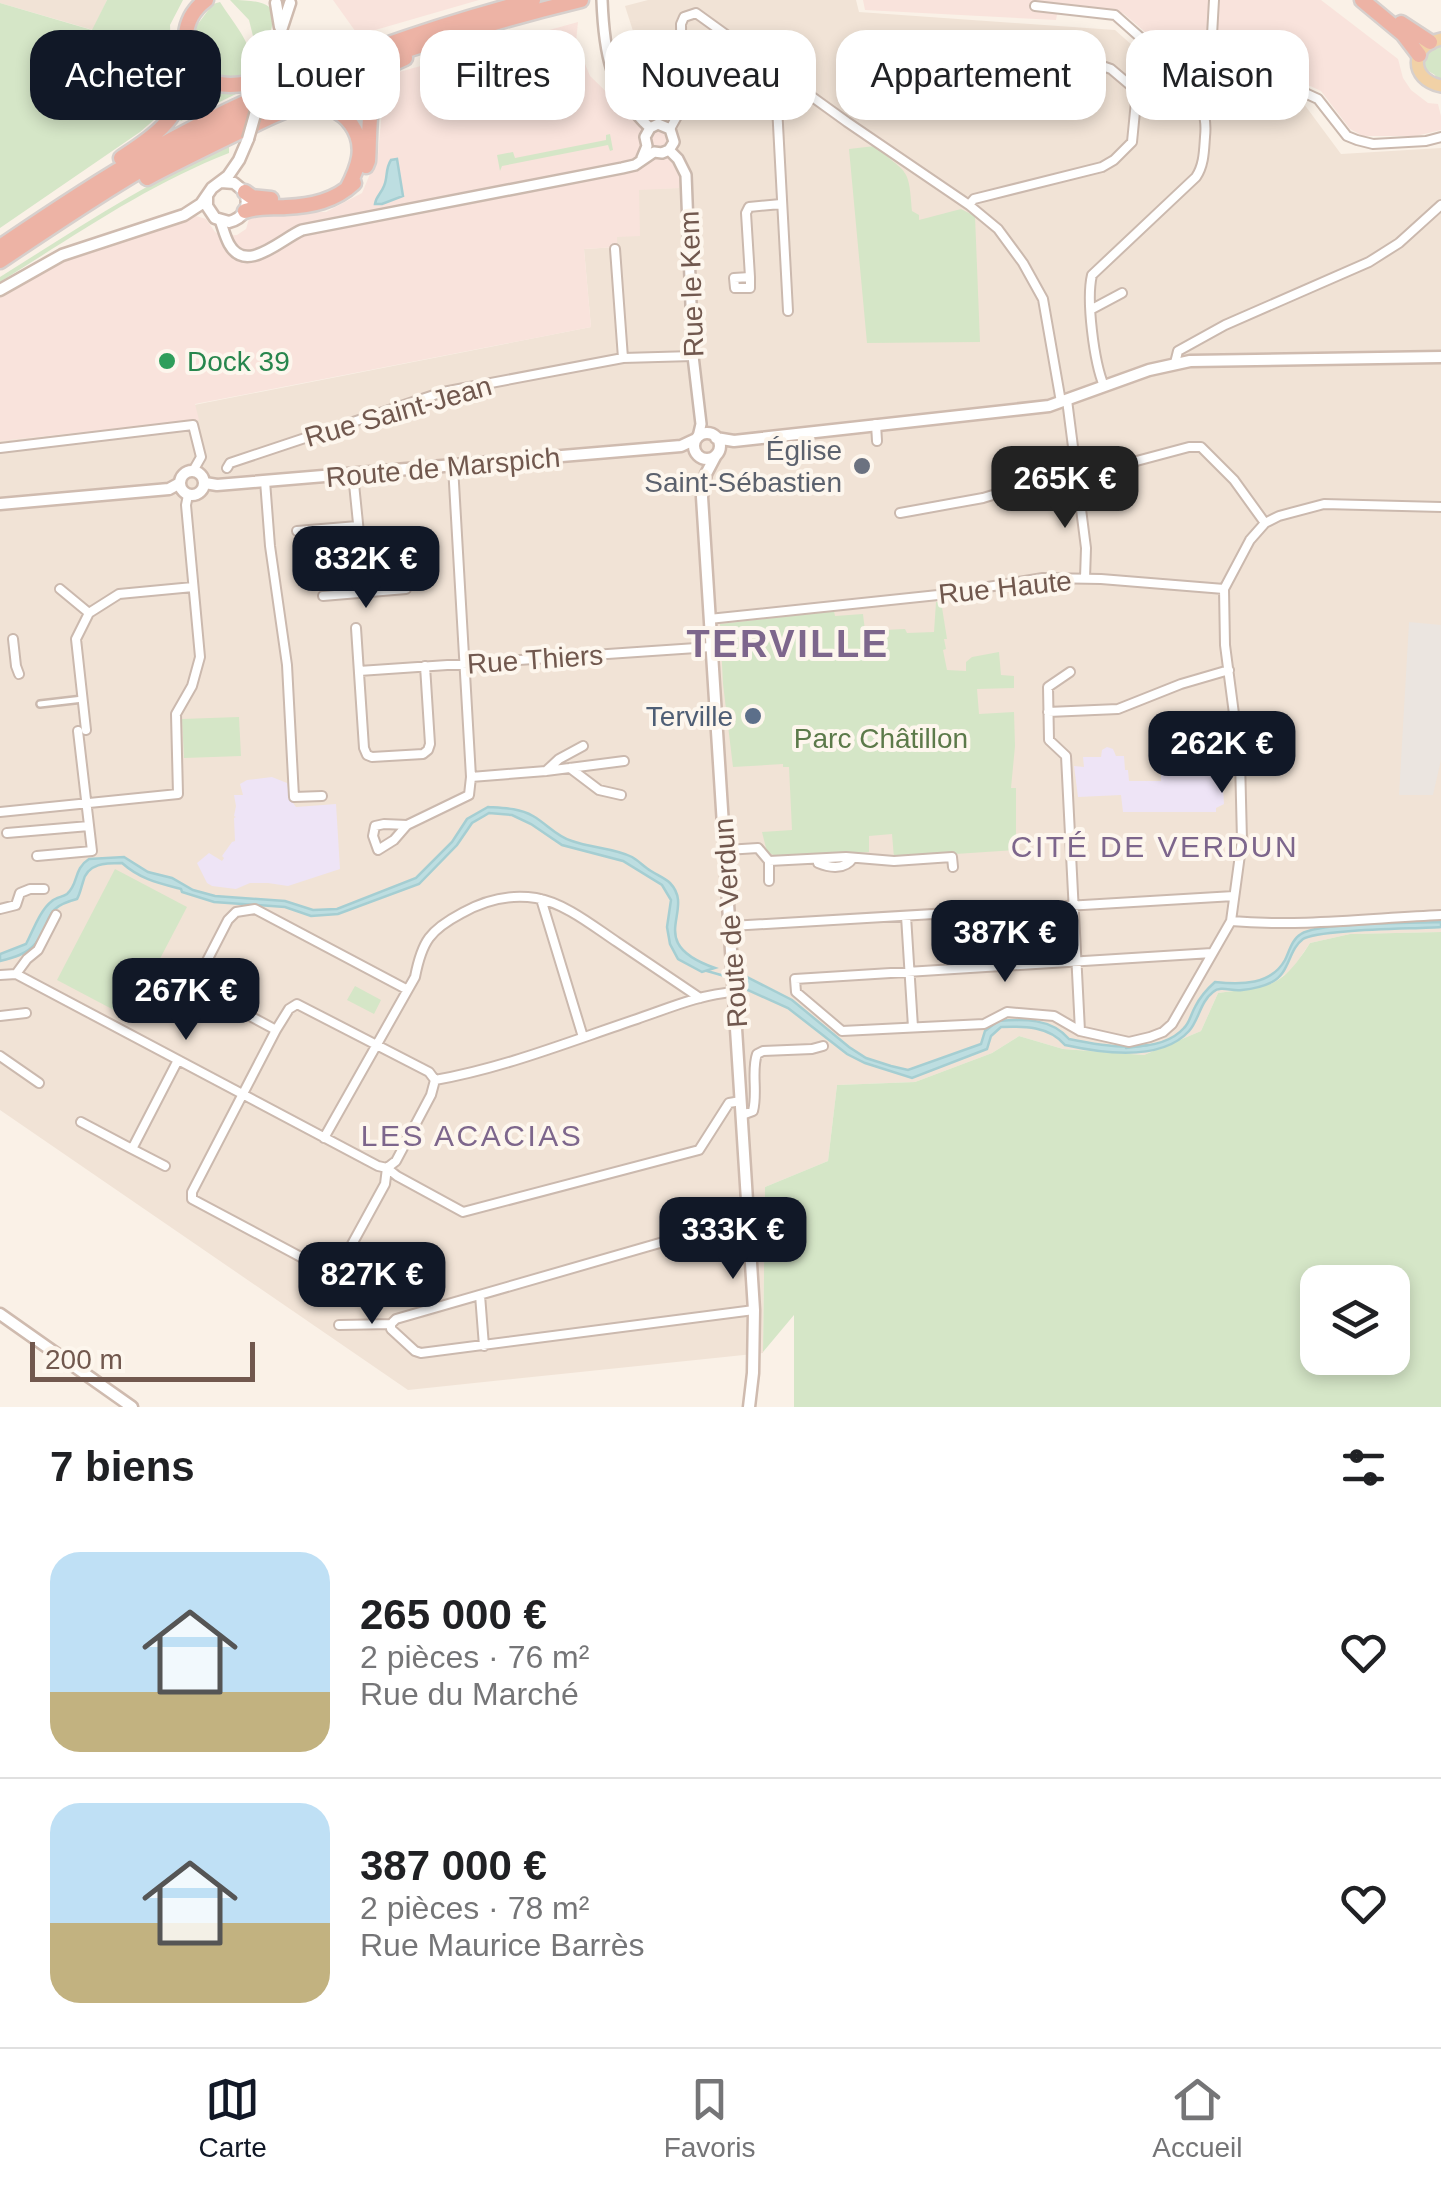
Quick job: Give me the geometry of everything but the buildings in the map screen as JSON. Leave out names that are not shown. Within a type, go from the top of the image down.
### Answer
[{"type":"highway","points":[[88,188],[94,177],[140,145],[173,115],[181,92],[179,26],[194,0]]},
{"type":"highway","points":[[206,0],[194,10],[185,37],[192,66],[217,84],[239,86],[408,28],[424,30],[533,0]]},
{"type":"highway","points":[[470,30],[581,0]]},
{"type":"highway","points":[[1362,0],[1402,34],[1418,55]]},
{"type":"highway","points":[[1372,0],[1406,27],[1435,40]]},
{"type":"highway","points":[[0,247],[143,155],[230,109],[327,66],[420,31]]},
{"type":"highway","points":[[0,262],[128,178],[234,120],[420,45]]},
{"type":"highway","points":[[242,215],[259,206],[323,202],[347,190],[368,161],[376,84],[384,69],[420,49]]},
{"type":"highway","points":[[69,214],[272,116],[308,105],[339,111],[359,138],[360,156],[347,190]]},
{"type":"highway","points":[[244,190],[260,198],[306,204]]},
{"type":"main road","points":[[279,30],[273,2],[292,1],[281,30]]},
{"type":"main road","points":[[1435,40],[1418,55],[1419,71],[1429,83],[1441,86]]},
{"type":"main road","points":[[0,290],[62,255],[184,215],[202,204],[239,160],[254,120]]},
{"type":"main road","points":[[184,215],[205,215],[229,222],[242,215],[247,202],[239,160]]},
{"type":"main road","points":[[220,182],[230,182],[244,190]]},
{"type":"main road","points":[[208,196],[207,206],[218,219]]},
{"type":"main road","name":"Route de Verdun","points":[[714,436],[734,441],[1049,406],[1175,363],[1441,357]]},
{"type":"main road","points":[[705,434],[714,436],[720,444],[709,459],[698,446],[705,434]]},
{"type":"main road","name":"Route de Verdun","points":[[734,441],[717,453],[706,474],[702,497],[754,1310],[753,1407]]},
{"type":"main road","name":"Route de Verdun","points":[[698,446],[706,474]]},
{"type":"main road","name":"Route de Marspich","points":[[204,483],[698,446]]},
{"type":"main road","points":[[193,471],[200,473],[204,483],[201,492],[188,495],[180,483],[182,476],[193,471]]},
{"type":"main road","points":[[0,504],[169,489],[180,483]]},
{"type":"main road","points":[[0,1314],[132,1407]]},
{"type":"street","points":[[1212,30],[1214,0]]},
{"type":"street","points":[[602,5],[613,76],[630,108],[650,128]]},
{"type":"street","points":[[1034,6],[1115,15],[1132,30]]},
{"type":"street","points":[[680,30],[680,24],[696,12],[722,30]]},
{"type":"street","points":[[1309,95],[1318,98],[1347,136],[1372,144],[1441,137]]},
{"type":"street","points":[[816,99],[988,218],[1013,248],[1042,299],[1077,468],[1086,548],[1085,578]]},
{"type":"street","points":[[670,129],[675,120]]},
{"type":"street","points":[[778,120],[788,311]]},
{"type":"street","points":[[969,205],[974,199],[1108,164],[1130,145],[1135,120]]},
{"type":"street","points":[[1104,386],[1097,367],[1090,280],[1096,269],[1199,173],[1206,120]]},
{"type":"street","points":[[662,124],[670,129],[674,137],[670,150],[662,153],[650,149],[646,136],[650,128],[662,124]]},
{"type":"street","points":[[218,219],[232,249],[245,258],[254,257],[302,230],[622,168],[634,165],[650,149]]},
{"type":"street","name":"Rue le Kem","points":[[670,150],[686,175],[693,356],[702,424],[698,446]]},
{"type":"street","points":[[750,277],[746,212],[755,205],[782,204]]},
{"type":"street","points":[[1175,363],[1178,352],[1225,325],[1369,262],[1399,243],[1441,205]]},
{"type":"street","points":[[232,249],[242,215]]},
{"type":"street","points":[[614,249],[623,358]]},
{"type":"street","points":[[1092,309],[1122,293]]},
{"type":"street","name":"Rue Saint-Jean","points":[[227,468],[230,463],[443,392],[623,358],[693,356]]},
{"type":"street","points":[[702,424],[714,436]]},
{"type":"street","points":[[876,424],[877,441]]},
{"type":"street","points":[[0,448],[193,425],[200,457],[193,471]]},
{"type":"street","points":[[1077,468],[1128,463],[1200,446],[1234,480],[1265,523]]},
{"type":"street","points":[[408,825],[375,826],[372,836],[378,850],[408,825],[469,795],[453,466]]},
{"type":"street","points":[[353,474],[358,533],[377,543],[380,591]]},
{"type":"street","points":[[265,481],[286,665],[294,797],[322,796]]},
{"type":"street","points":[[900,513],[1019,487],[1078,484]]},
{"type":"street","points":[[0,812],[178,794],[176,714],[192,686],[200,657],[188,495]]},
{"type":"street","points":[[1212,953],[795,979],[796,992],[842,1031],[984,1024],[1007,1012],[1054,1016],[1080,1031],[1129,1042],[1163,1032],[1172,1024],[1232,921],[1242,807],[1224,635],[1224,589],[1250,540],[1265,523],[1279,516],[1324,504],[1441,507]]},
{"type":"street","points":[[297,531],[358,526]]},
{"type":"street","name":"Rue Haute","points":[[710,618],[938,595],[1043,578],[1224,589]]},
{"type":"street","points":[[37,856],[92,852],[76,639],[90,613],[119,594],[192,587]]},
{"type":"street","points":[[60,589],[90,613]]},
{"type":"street","points":[[323,596],[406,589]]},
{"type":"street","points":[[356,628],[364,748],[372,758],[422,754],[428,750],[425,666]]},
{"type":"street","points":[[13,639],[19,674]]},
{"type":"street","name":"Rue Thiers","points":[[358,671],[712,647]]},
{"type":"street","points":[[1048,712],[1118,708],[1229,670]]},
{"type":"street","points":[[1070,672],[1048,687],[1048,712],[1049,740],[1066,756],[1080,1031]]},
{"type":"street","points":[[40,704],[83,699]]},
{"type":"street","points":[[546,771],[583,746]]},
{"type":"street","points":[[471,776],[624,761]]},
{"type":"street","points":[[570,768],[599,790],[620,795]]},
{"type":"street","points":[[8,833],[89,826]]},
{"type":"street","points":[[726,850],[758,848],[768,861],[770,881]]},
{"type":"street","points":[[768,861],[952,857],[953,867]]},
{"type":"street","points":[[0,910],[16,905],[20,893],[44,889]]},
{"type":"street","points":[[731,926],[1234,896]]},
{"type":"street","points":[[324,1138],[415,976],[420,950],[430,934],[466,911],[503,897],[540,899],[575,914],[700,998]]},
{"type":"street","points":[[540,899],[583,1037]]},
{"type":"street","points":[[276,1030],[194,986],[228,920],[236,912],[254,909],[406,990]]},
{"type":"street","points":[[16,974],[38,950],[56,915]]},
{"type":"street","points":[[1232,921],[1441,915]]},
{"type":"street","points":[[906,916],[913,1027]]},
{"type":"street","points":[[0,986],[2,975],[16,974],[387,1168],[463,1212],[699,1150],[728,1103],[741,1101]]},
{"type":"street","points":[[435,1080],[700,998],[735,992]]},
{"type":"street","points":[[297,1004],[430,1072],[435,1080],[432,1095],[396,1160],[387,1168],[384,1184],[338,1268],[326,1271],[192,1199],[192,1192],[276,1030],[288,1009],[297,1004]]},
{"type":"street","points":[[0,1016],[26,1013]]},
{"type":"street","points":[[742,1114],[753,1111],[757,1098],[757,1054],[824,1046]]},
{"type":"street","points":[[0,1056],[40,1083]]},
{"type":"street","points":[[132,1149],[178,1060]]},
{"type":"street","points":[[81,1122],[165,1166]]},
{"type":"street","points":[[338,1325],[391,1324],[396,1319],[691,1234],[714,1214],[748,1209]]},
{"type":"street","points":[[480,1295],[484,1346]]},
{"type":"street","points":[[391,1324],[391,1329],[421,1353],[754,1310]]},
{"type":"shaded area","points":[[0,0],[107,0],[93,30]]},
{"type":"shaded area","points":[[333,0],[479,0],[375,30],[354,30]]},
{"type":"shaded area","points":[[648,0],[856,0],[859,12],[1115,30],[1126,40],[1126,120],[1309,120],[1309,111],[1341,154],[1441,148],[1441,932],[1350,934],[1310,943],[1293,968],[1270,986],[1218,993],[1201,1031],[1144,1055],[1063,1049],[1019,1036],[992,1053],[915,1082],[837,1085],[828,1161],[765,1187],[763,1353],[408,1390],[0,1110],[0,441],[198,420],[194,405],[591,327],[584,249],[617,247],[617,237],[638,189],[679,188],[679,165],[662,120],[816,120],[816,30],[633,30],[625,6]]},
{"type":"shaded area","points":[[863,0],[1321,0],[1398,59],[1411,90],[1428,103],[1438,104],[1441,130],[1416,136],[1363,136],[1350,129],[1321,91],[1309,86],[1309,30],[1143,30],[1111,9],[1059,4],[1056,20],[865,10]]},
{"type":"shaded area","points":[[578,22],[577,30],[549,30]]},
{"type":"shaded area","points":[[585,64],[590,76],[605,91],[605,120],[644,120],[666,134],[679,165],[679,188],[639,190],[640,236],[617,237],[617,247],[584,249],[591,327],[195,404],[199,420],[0,441],[0,296],[83,253],[196,216],[206,219],[223,236],[237,235],[259,212],[326,212],[362,193],[378,155],[381,120],[400,120],[400,72],[420,66],[420,120],[585,120]]},
{"type":"shaded area","points":[[1409,622],[1441,625],[1441,760],[1433,795],[1399,795]]},
{"type":"shaded area","points":[[1107,747],[1116,756],[1124,756],[1129,781],[1161,781],[1161,769],[1207,767],[1207,771],[1219,771],[1224,804],[1216,812],[1123,812],[1121,795],[1078,797],[1074,766],[1084,767],[1083,757],[1101,757]]},
{"type":"shaded area","points":[[272,777],[287,783],[296,807],[336,804],[340,869],[288,886],[212,886],[197,863],[209,853],[222,861],[235,841],[234,795],[243,795],[240,784]]},
{"type":"green space","points":[[107,0],[183,0],[170,30],[92,30]]},
{"type":"green space","points":[[230,0],[260,3],[272,12],[271,30],[252,30],[249,20]]},
{"type":"green space","points":[[220,2],[241,35],[241,75],[221,75],[221,30],[194,30],[213,4]]},
{"type":"green space","points":[[0,3],[92,30],[30,30],[30,120],[154,120],[0,228]]},
{"type":"green space","points":[[1441,45],[1441,81],[1437,81],[1425,69],[1425,57]]},
{"type":"green space","points":[[221,91],[236,94],[221,101]]},
{"type":"green space","points":[[610,134],[613,150],[608,145],[502,166],[500,171],[497,155],[513,152],[515,158],[606,140]]},
{"type":"green space","points":[[229,145],[229,153],[140,196],[0,282],[0,277],[112,207]]},
{"type":"green space","points":[[875,146],[904,172],[912,211],[919,215],[919,220],[961,209],[975,216],[980,342],[867,343],[849,149]]},
{"type":"green space","name":"Parc Châtillon","points":[[941,601],[947,670],[966,671],[966,662],[972,657],[999,652],[1001,675],[1014,676],[1014,688],[977,689],[979,714],[1014,712],[1011,788],[1016,788],[1016,850],[894,858],[892,834],[869,836],[869,852],[780,858],[767,852],[762,832],[792,830],[789,767],[733,767],[720,624],[834,611],[835,616],[863,614],[865,631],[934,632],[936,602]]},
{"type":"green space","points":[[239,717],[241,756],[184,758],[182,719]]},
{"type":"green space","points":[[115,869],[187,907],[129,1018],[57,980]]},
{"type":"green space","points":[[1441,932],[1441,1407],[794,1407],[794,1315],[763,1352],[765,1187],[828,1161],[837,1085],[915,1082],[992,1053],[1019,1036],[1063,1049],[1144,1055],[1201,1031],[1218,993],[1250,989],[1281,978],[1310,943],[1350,934]]},
{"type":"green space","points":[[355,986],[381,1000],[374,1014],[347,1000]]},
{"type":"water","points":[[397,159],[403,196],[375,204],[389,163]]},
{"type":"water","points":[[488,807],[528,813],[567,839],[625,854],[666,880],[677,894],[675,926],[681,948],[715,968],[702,972],[678,959],[667,927],[671,900],[662,885],[623,861],[562,845],[512,815],[489,813],[472,823],[457,845],[419,884],[338,914],[311,916],[285,907],[214,902],[150,880],[122,863],[98,865],[85,876],[77,899],[53,911],[32,947],[0,961],[0,954],[26,944],[44,910],[71,890],[80,867],[89,859],[124,857],[148,872],[215,896],[285,901],[313,910],[337,909],[416,878],[452,842],[467,819]]},
{"type":"water","points":[[1441,922],[1441,927],[1347,931],[1303,939],[1278,978],[1249,989],[1216,990],[1205,1001],[1189,1031],[1163,1047],[1130,1053],[1096,1051],[1065,1045],[1036,1028],[1001,1027],[991,1036],[987,1049],[912,1078],[847,1054],[788,1008],[741,987],[741,974],[792,1000],[866,1058],[908,1070],[981,1044],[985,1031],[998,1021],[1036,1021],[1054,1027],[1069,1039],[1097,1044],[1130,1047],[1160,1043],[1184,1028],[1199,1000],[1215,982],[1264,979],[1279,968],[1301,934],[1346,925]]},
{"type":"waterway","points":[[707,971],[728,977]]},
{"type":"waterway","points":[[1126,1048],[1148,1045]]},
{"type":"place","name":"Dock 39","points":[[167,361]]},
{"type":"place","name":"Église Saint-Sébastien","points":[[862,466]]},
{"type":"place","name":"Terville","points":[[753,716]]},
{"type":"district","name":"TERVILLE","points":[[788,644]]},
{"type":"district","name":"CITÉ DE VERDUN","points":[[1155,847]]},
{"type":"district","name":"LES ACACIAS","points":[[472,1136]]}]
